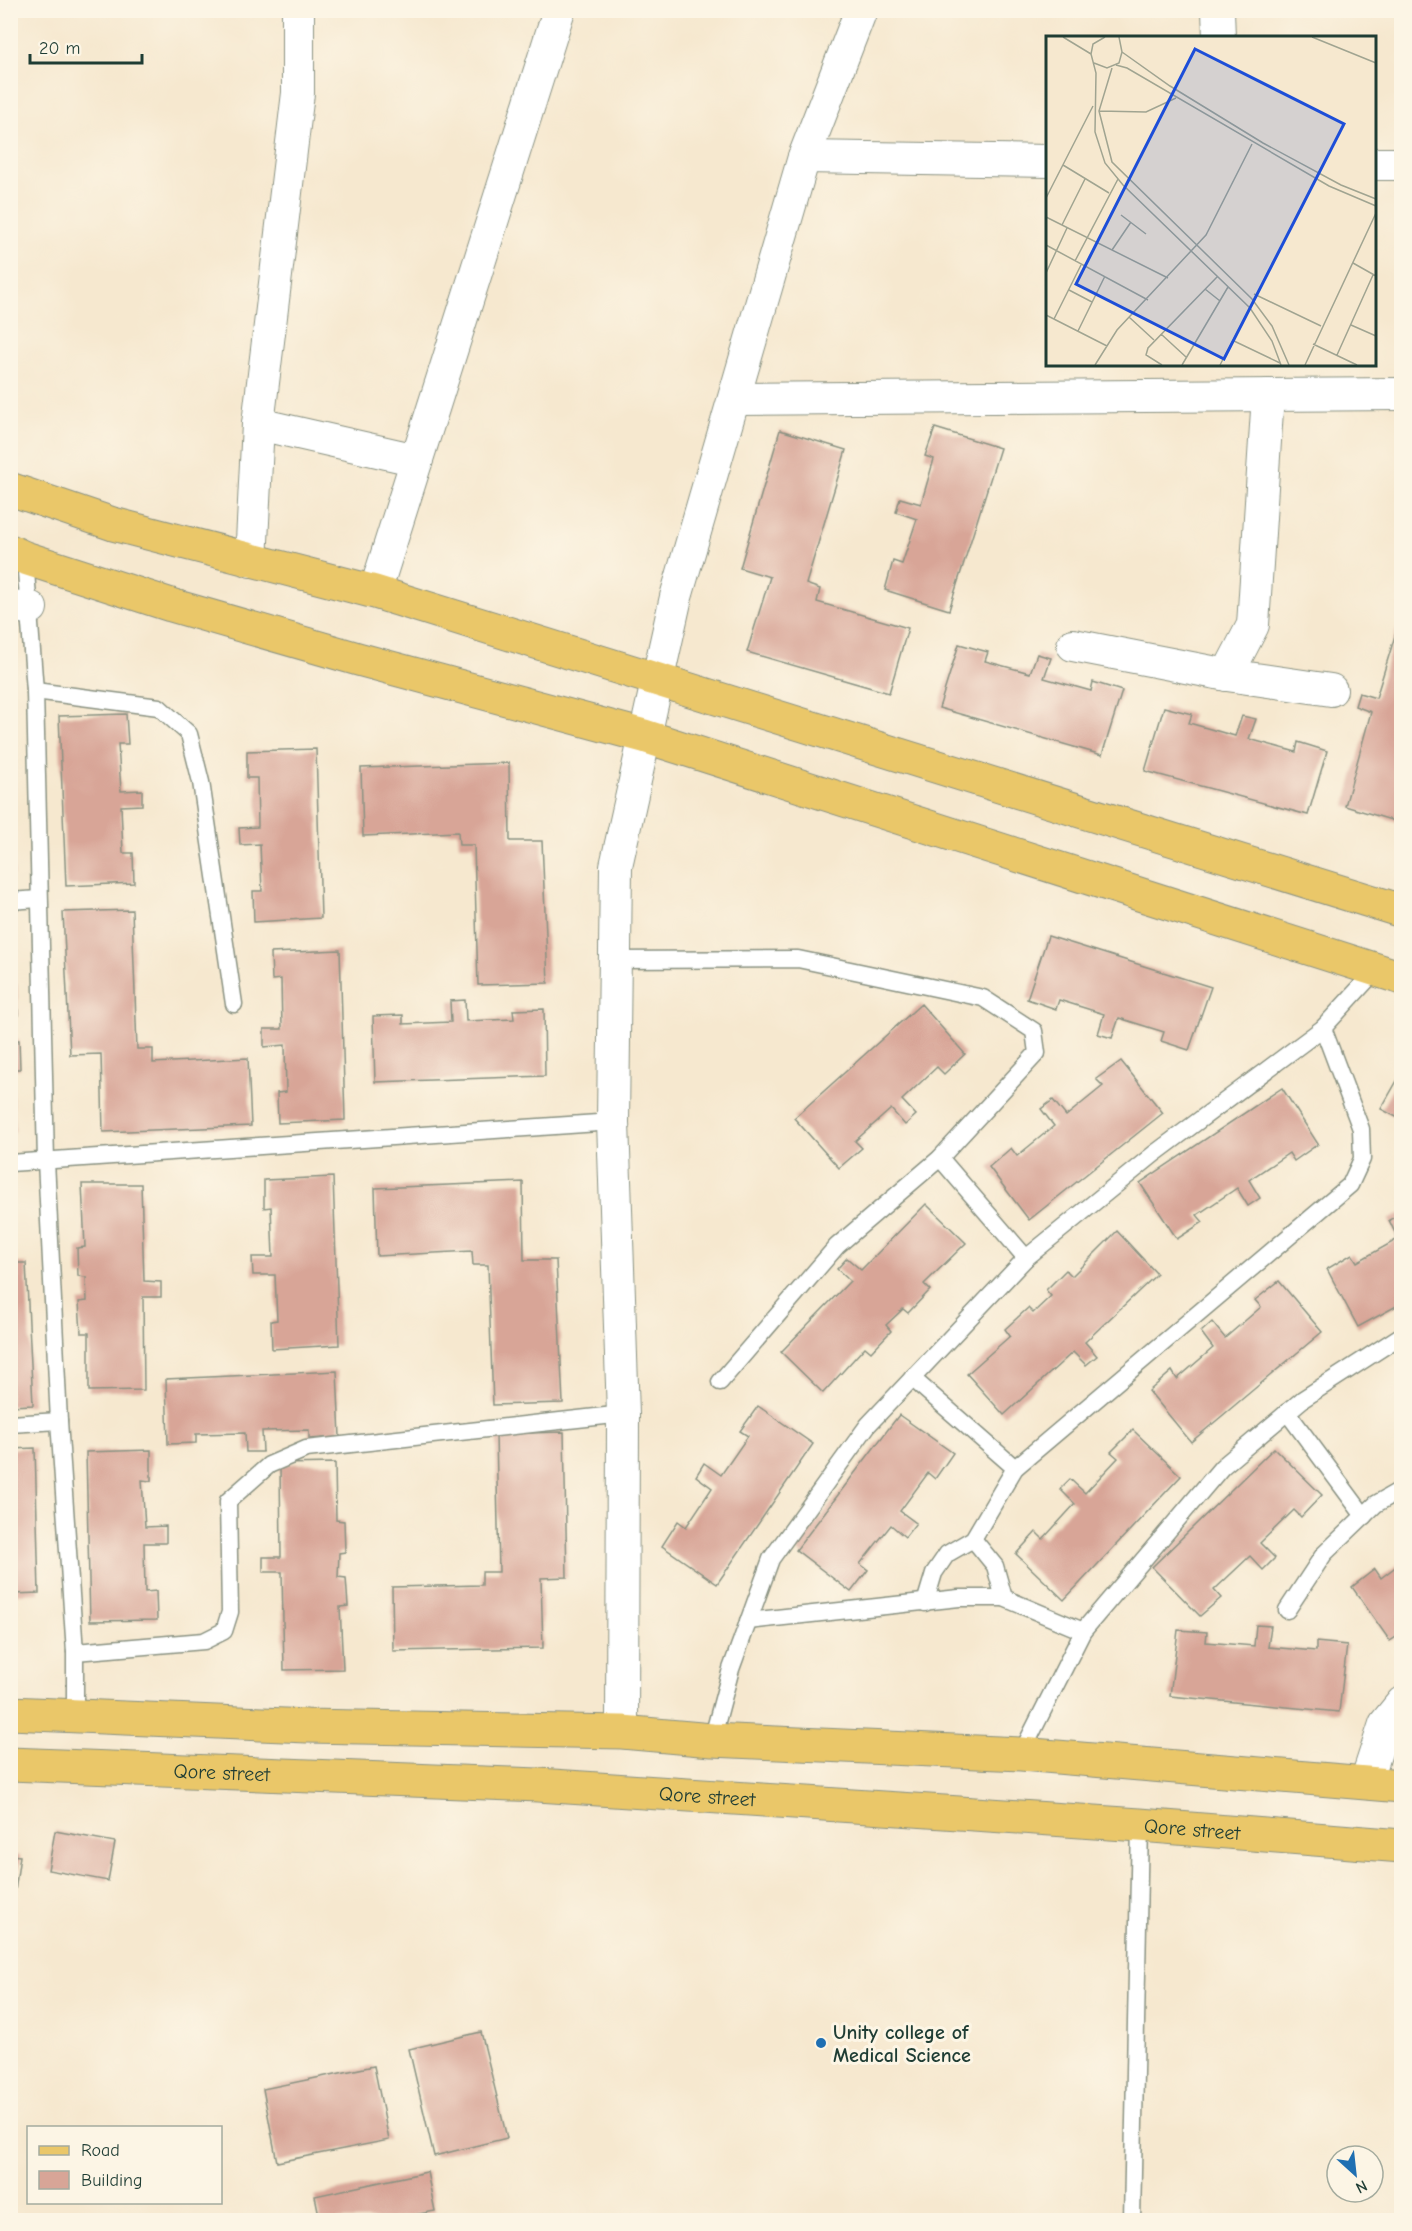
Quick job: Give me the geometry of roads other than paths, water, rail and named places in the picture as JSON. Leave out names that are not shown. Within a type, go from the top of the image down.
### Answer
[{"type":"main road","points":[[10,489],[113,524],[375,592],[1401,911]]},
{"type":"main road","points":[[18,554],[171,605],[336,653],[644,736],[1389,973]]},
{"type":"main road","points":[[10,1713],[307,1726],[622,1732],[712,1740],[1021,1754],[1401,1786]]},
{"type":"main road","name":"Qore street","points":[[10,1764],[538,1785],[1140,1825],[1401,1846]]},
{"type":"street","points":[[251,561],[258,424],[298,93],[298,10]]},
{"type":"street","points":[[375,592],[559,10]]},
{"type":"street","points":[[622,1732],[623,1414],[613,1122],[616,866],[676,597],[804,158],[861,10]]},
{"type":"street","points":[[1218,10],[1219,36]]},
{"type":"street","points":[[804,158],[1046,162]]},
{"type":"street","points":[[1376,164],[1401,164]]},
{"type":"street","points":[[735,399],[1401,394]]},
{"type":"street","points":[[1227,675],[1253,625],[1268,396]]},
{"type":"street","points":[[258,424],[417,460]]},
{"type":"street","points":[[1073,645],[1227,675],[1331,690]]},
{"type":"street","points":[[1366,1782],[1385,1724],[1401,1703]]},
{"type":"lane","points":[[18,554],[21,607],[35,691],[46,1161],[59,1421],[75,1652],[75,1715]]},
{"type":"lane","points":[[35,691],[159,707],[189,734],[201,782],[234,1004]]},
{"type":"lane","points":[[10,901],[39,899]]},
{"type":"lane","points":[[615,960],[798,959],[983,998],[1034,1031],[1037,1053],[940,1158],[837,1246],[720,1382]]},
{"type":"lane","points":[[712,1740],[731,1670],[771,1559],[868,1425],[1026,1258],[1154,1154],[1323,1028],[1389,973]]},
{"type":"lane","points":[[925,1603],[934,1573],[947,1554],[974,1539],[1015,1468],[1350,1185],[1362,1160],[1361,1129],[1323,1028]]},
{"type":"lane","points":[[10,1163],[613,1122]]},
{"type":"lane","points":[[940,1158],[1026,1258]]},
{"type":"lane","points":[[1021,1754],[1083,1631],[1222,1467],[1303,1399],[1401,1335]]},
{"type":"lane","points":[[912,1378],[1015,1468]]},
{"type":"lane","points":[[1287,1413],[1364,1516]]},
{"type":"lane","points":[[75,1652],[204,1641],[224,1631],[230,1612],[228,1501],[269,1465],[278,1461],[306,1449],[623,1414]]},
{"type":"lane","points":[[10,1424],[59,1421]]},
{"type":"lane","points":[[1287,1610],[1324,1554],[1364,1516],[1401,1489]]},
{"type":"lane","points":[[974,1539],[995,1566],[1004,1598]]},
{"type":"lane","points":[[748,1621],[959,1598],[1004,1598],[1083,1631]]},
{"type":"lane","points":[[1132,2220],[1140,1825]]},
{"type":"place","name":"Unity college of Medical Science","points":[[821,2043]]}]
